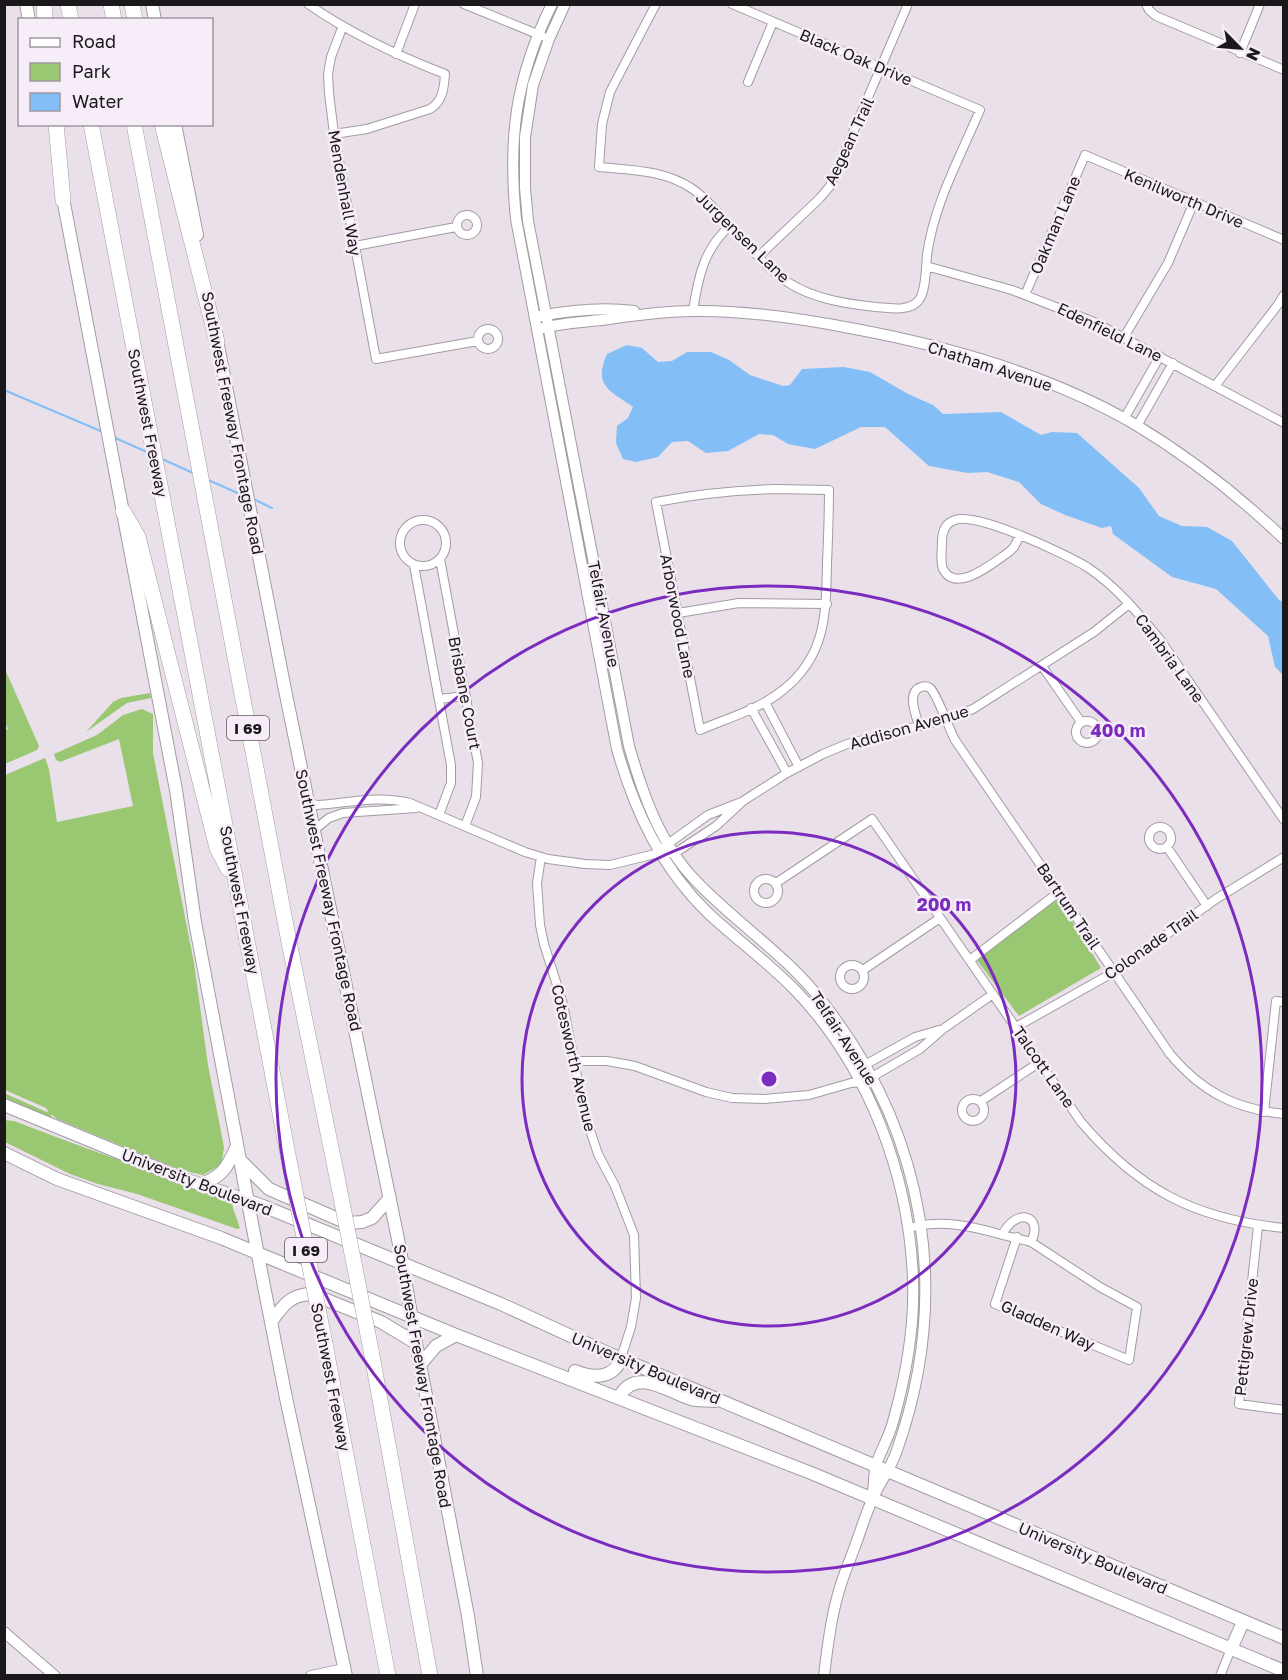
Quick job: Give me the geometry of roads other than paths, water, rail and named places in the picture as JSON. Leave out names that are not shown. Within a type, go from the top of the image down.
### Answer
[{"type":"highway","points":[[56,126],[63,200]]},
{"type":"highway","name":"Southwest Freeway","points":[[91,126],[388,1676]]},
{"type":"highway","name":"I 69","points":[[134,126],[289,942],[371,1350],[430,1676]]},
{"type":"highway","points":[[163,126],[217,342]]},
{"type":"highway","points":[[123,511],[138,537],[217,848],[237,885]]},
{"type":"main road","points":[[49,126],[176,790],[195,922],[237,1146],[301,1473],[345,1672]]},
{"type":"main road","name":"Southwest Freeway Frontage Road","points":[[176,126],[240,460],[390,1198],[468,1616],[477,1676]]},
{"type":"main road","name":"University Boulevard","points":[[4,1105],[176,1176],[248,1200],[509,1308],[881,1469],[1284,1638]]},
{"type":"main road","points":[[4,1116],[28,1116]]},
{"type":"main road","points":[[202,1184],[217,1178],[224,1172],[237,1146]]},
{"type":"main road","name":"University Boulevard","points":[[4,1153],[65,1182],[211,1234],[456,1335],[792,1465],[1284,1671]]},
{"type":"main road","points":[[240,1160],[269,1189],[347,1223],[362,1222],[372,1218],[390,1198]]},
{"type":"main road","points":[[271,1322],[288,1300],[304,1294],[312,1294],[381,1322],[416,1343]]},
{"type":"main road","points":[[420,1365],[436,1346],[456,1335]]},
{"type":"main road","points":[[519,1359],[538,1358],[585,1375],[594,1376],[613,1371],[621,1358]]},
{"type":"main road","points":[[619,1397],[630,1384],[644,1381],[693,1399],[725,1402]]},
{"type":"main road","points":[[1231,1649],[1243,1622]]},
{"type":"street","points":[[308,4],[342,28],[445,74],[441,99],[430,109],[367,129],[334,134]]},
{"type":"street","points":[[396,54],[415,4]]},
{"type":"street","points":[[464,4],[549,39]]},
{"type":"street","name":"Telfair Avenue","points":[[552,4],[537,34],[521,82],[516,109],[512,164],[516,219],[617,749],[638,812],[659,853],[686,889],[709,913],[797,992],[828,1030],[861,1082],[898,1175],[909,1228],[914,1305],[910,1345],[896,1411],[873,1499],[837,1596],[831,1621],[824,1676]]},
{"type":"street","name":"Telfair Avenue","points":[[565,4],[549,39],[533,85],[528,114],[524,164],[528,220],[629,746],[648,806],[675,853],[694,879],[805,981],[831,1013],[872,1077],[898,1137],[915,1194],[921,1225],[925,1274],[923,1342],[910,1407],[895,1455],[881,1469]]},
{"type":"street","name":"Jurgensen Lane","points":[[656,4],[610,92],[602,124],[599,167],[645,171],[678,181],[692,189],[707,201],[787,282],[819,297],[896,309],[908,307],[920,299],[926,266]]},
{"type":"street","name":"Black Oak Drive","points":[[732,4],[980,110],[938,209],[926,266]]},
{"type":"street","name":"Aegean Trail","points":[[759,256],[830,186],[908,4]]},
{"type":"street","points":[[1146,4],[1156,16],[1284,70]]},
{"type":"street","points":[[1240,53],[1260,4]]},
{"type":"street","points":[[748,82],[773,22]]},
{"type":"street","name":"Mendenhall Way","points":[[342,28],[328,74],[329,93],[334,134],[376,360],[478,341]]},
{"type":"street","name":"Kenilworth Drive","points":[[1085,155],[1284,240]]},
{"type":"street","name":"Oakman Lane","points":[[1025,295],[1085,155]]},
{"type":"street","points":[[1124,337],[1167,263],[1194,202]]},
{"type":"street","points":[[693,311],[704,262],[714,243],[730,226]]},
{"type":"street","points":[[355,246],[456,227]]},
{"type":"street","name":"Edenfield Lane","points":[[926,266],[1025,295],[1094,322],[1284,423]]},
{"type":"street","points":[[1215,386],[1284,295]]},
{"type":"street","name":"Chatham Avenue","points":[[534,317],[607,308],[652,313]]},
{"type":"street","name":"Chatham Avenue","points":[[537,329],[652,313],[693,311],[785,317],[885,334],[983,360],[1077,395],[1137,426],[1184,456],[1284,539]]},
{"type":"street","points":[[1124,419],[1161,356]]},
{"type":"street","points":[[1137,426],[1173,363]]},
{"type":"street","name":"Arborwood Lane","points":[[751,708],[700,730],[656,502],[733,490],[829,490],[827,604]]},
{"type":"street","name":"Cambria Lane","points":[[1020,535],[1009,552],[970,577],[961,580],[946,574],[942,564],[942,534],[951,521],[965,518],[1020,535],[1047,546],[1088,568],[1110,584],[1161,641],[1284,820]]},
{"type":"street","name":"Brisbane Court","points":[[439,815],[451,783],[451,774],[414,565],[402,556],[399,541],[405,527],[418,520],[433,522],[444,533],[446,549],[440,559],[478,763],[476,797],[465,826]]},
{"type":"street","points":[[414,565],[430,566],[440,559]]},
{"type":"street","points":[[678,613],[739,603],[827,604],[821,635],[806,665],[795,679],[765,702],[751,708],[787,773]]},
{"type":"street","name":"Addison Avenue","points":[[675,853],[716,826],[743,801],[787,773],[823,754],[847,744],[944,720],[973,709],[1094,632],[1129,604]]},
{"type":"street","points":[[1042,666],[1081,722]]},
{"type":"street","name":"Bartrum Trail","points":[[919,726],[913,700],[914,693],[918,688],[925,686],[931,688],[936,695],[944,720],[955,740],[1170,1054],[1193,1079],[1222,1098],[1242,1107],[1284,1114]]},
{"type":"street","points":[[439,699],[466,696]]},
{"type":"street","points":[[765,702],[799,767]]},
{"type":"street","points":[[309,803],[325,804],[380,798],[410,803],[525,852],[585,864],[610,865],[659,853],[675,853]]},
{"type":"street","name":"Addison Avenue","points":[[659,853],[668,842],[708,815],[743,801]]},
{"type":"street","points":[[314,830],[328,818],[343,813],[419,808]]},
{"type":"street","name":"Talcott Lane","points":[[776,883],[872,819],[1081,1122],[1102,1147],[1153,1188],[1181,1203],[1215,1216],[1258,1226],[1284,1228]]},
{"type":"street","points":[[1167,847],[1207,906]]},
{"type":"street","name":"Cotesworth Avenue","points":[[541,857],[537,883],[540,925],[563,1004],[584,1112],[598,1154],[615,1186],[634,1235],[636,1298],[631,1327],[621,1358]]},
{"type":"street","name":"Colonade Trail","points":[[1016,1027],[1114,972],[1207,906],[1284,857]]},
{"type":"street","points":[[970,960],[1059,892]]},
{"type":"street","points":[[862,970],[940,918]]},
{"type":"street","points":[[575,1061],[607,1061],[635,1066],[706,1092],[732,1098],[787,1098],[809,1095],[872,1077],[920,1049],[943,1029],[993,994]]},
{"type":"street","points":[[1264,1112],[1280,1001]]},
{"type":"street","points":[[854,1071],[915,1037],[943,1029]]},
{"type":"street","points":[[981,1101],[1040,1062]]},
{"type":"street","points":[[909,1228],[921,1225],[960,1224],[1002,1235],[1017,1237],[1031,1242],[1035,1235],[1035,1227],[1033,1222],[1024,1217],[1018,1217],[1008,1223],[1002,1235]]},
{"type":"street","name":"Pettigrew Drive","points":[[1258,1226],[1239,1404],[1284,1410]]},
{"type":"street","name":"Gladden Way","points":[[1017,1237],[995,1304],[1129,1360],[1137,1307],[1100,1287],[1031,1242]]},
{"type":"street","points":[[4,1632],[55,1676]]},
{"type":"street","points":[[1220,1676],[1231,1649]]},
{"type":"street","points":[[311,1676],[345,1672]]},
{"type":"water","points":[[627,345],[642,348],[658,362],[672,361],[687,352],[711,352],[729,360],[750,375],[783,386],[790,385],[802,369],[844,367],[870,372],[908,394],[933,405],[943,414],[1001,412],[1041,435],[1052,432],[1077,433],[1139,488],[1159,516],[1182,526],[1207,527],[1232,541],[1283,602],[1283,675],[1275,667],[1268,636],[1216,589],[1172,577],[1113,534],[1111,526],[1102,528],[1041,504],[1019,482],[987,472],[968,473],[929,466],[885,427],[861,427],[815,449],[788,444],[773,435],[759,434],[728,451],[706,453],[688,441],[672,442],[658,457],[636,462],[623,459],[616,443],[617,426],[628,418],[633,407],[606,386],[602,373],[607,354]]},
{"type":"waterway","points":[[4,390],[103,432]]},
{"type":"waterway","points":[[113,437],[147,452]]},
{"type":"waterway","points":[[160,458],[193,473]]},
{"type":"waterway","points":[[206,479],[242,495]]},
{"type":"waterway","points":[[253,499],[272,508]]}]
